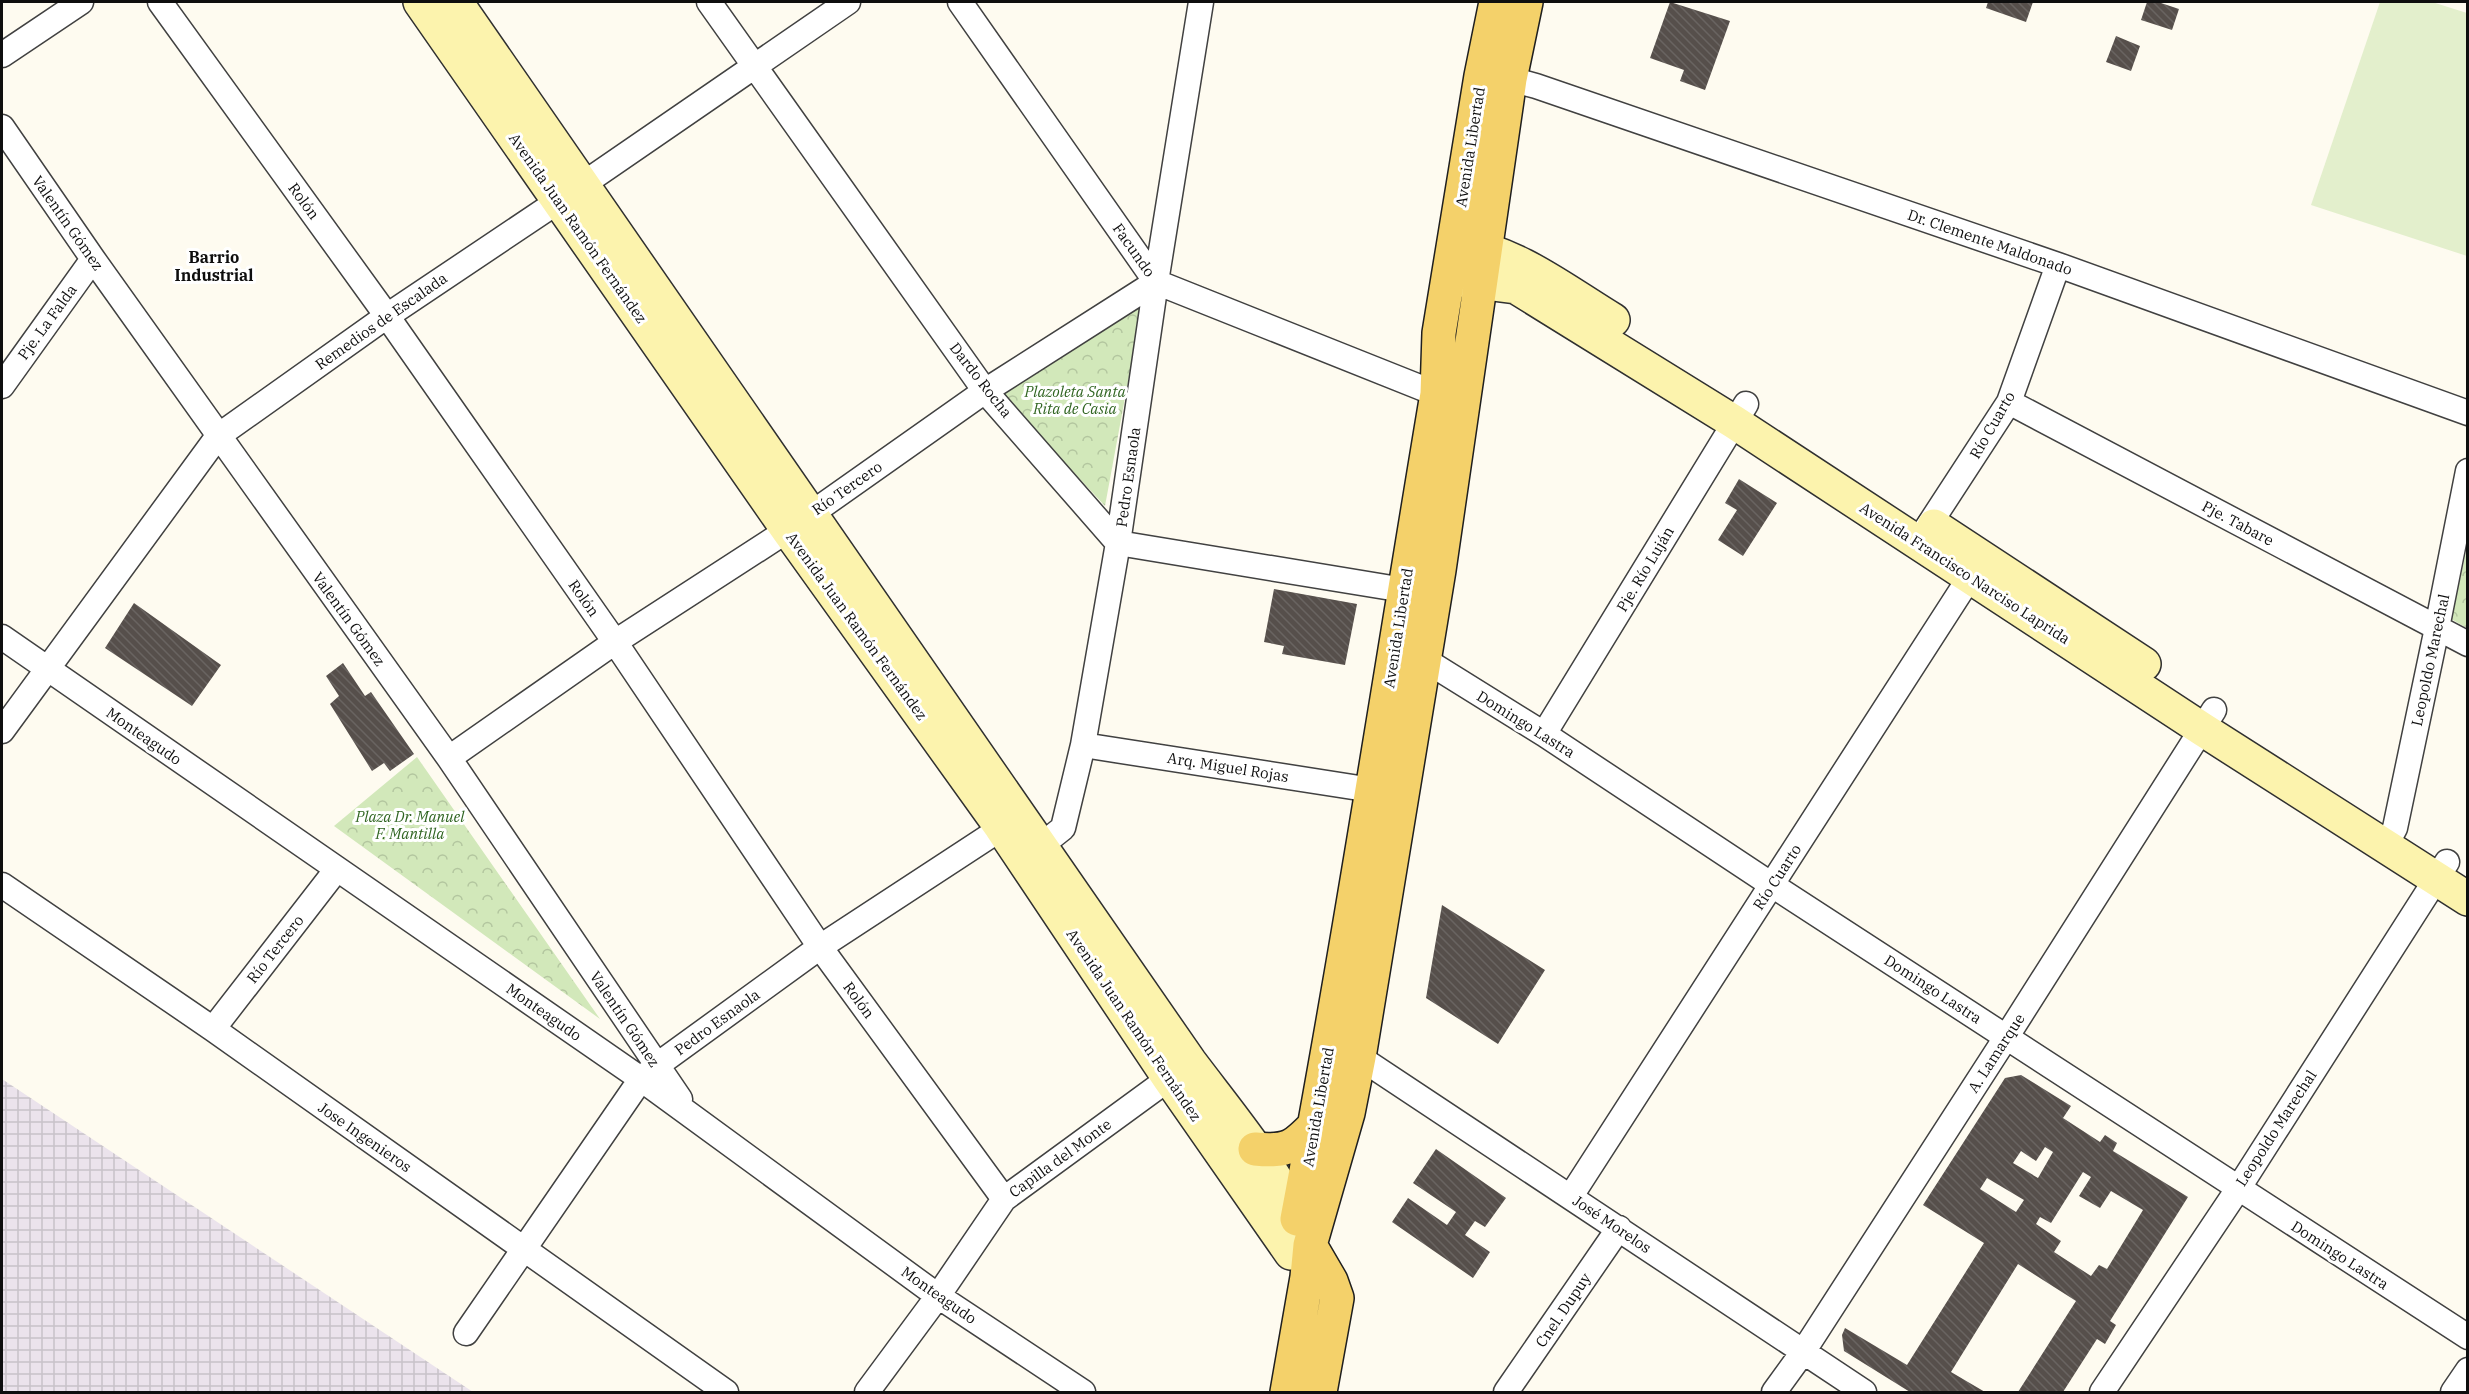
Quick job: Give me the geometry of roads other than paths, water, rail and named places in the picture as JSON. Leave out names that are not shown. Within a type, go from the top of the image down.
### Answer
[{"type":"main road","name":"Avenida Juan Ramón Fernández","points":[[420,2],[572,192]]},
{"type":"main road","name":"Avenida Juan Ramón Fernández","points":[[456,2],[572,192],[799,522],[1011,822],[1180,1070],[1299,1238]]},
{"type":"main road","name":"Avenida Libertad","points":[[1299,1238],[1348,1113],[1359,1057],[1409,658],[1482,282],[1470,245],[1481,76],[1496,2]]},
{"type":"main road","name":"Avenida Libertad","points":[[1299,1238],[1372,790],[1409,658],[1404,590],[1437,394],[1438,333],[1449,279],[1470,245],[1526,2]]},
{"type":"main road","name":"Avenida Francisco Narciso Laprida","points":[[1470,245],[1516,260],[1740,413],[2390,837],[2450,872],[2468,899]]},
{"type":"main road","name":"Avenida Francisco Narciso Laprida","points":[[1449,279],[1516,287],[1740,413]]},
{"type":"main road","name":"Avenida Juan Ramón Fernández","points":[[1180,1070],[1255,1149],[1299,1238]]},
{"type":"main road","points":[[1255,1149],[1274,1151],[1289,1149],[1316,1124]]},
{"type":"main road","points":[[1267,1392],[1299,1238]]},
{"type":"main road","points":[[1287,1392],[1307,1277],[1299,1238]]},
{"type":"main road","points":[[1299,1238],[1331,1281],[1337,1298],[1320,1392]]},
{"type":"street","points":[[2,55],[81,2]]},
{"type":"street","name":"Rolón","points":[[160,2],[387,316],[615,642],[820,947],[1004,1198]]},
{"type":"street","name":"Dardo Rocha","points":[[709,2],[985,391],[1118,543]]},
{"type":"street","name":"Remedios de Escalada","points":[[2,731],[218,436],[387,316],[848,2]]},
{"type":"street","name":"Facundo","points":[[960,2],[1156,282],[1437,394]]},
{"type":"street","name":"Pedro Esnaola","points":[[1032,853],[1063,828],[1083,745],[1118,543],[1156,282],[1201,2]]},
{"type":"street","name":"Dr. Clemente Maldonado","points":[[1510,79],[2058,266],[2468,413]]},
{"type":"street","name":"Valentín Gómez","points":[[2,127],[218,436],[449,758],[648,1072]]},
{"type":"street","name":"Pje. La Falda","points":[[2,386],[93,259]]},
{"type":"street","name":"Río Cuarto","points":[[1924,532],[2009,402],[2058,266]]},
{"type":"street","name":"Río Tercero","points":[[449,758],[615,642],[799,522],[985,391],[1156,282]]},
{"type":"street","name":"Pje. Tabare","points":[[2009,402],[2468,644]]},
{"type":"street","name":"Pje. Río Luján","points":[[1544,734],[1740,413]]},
{"type":"street","name":"Leopoldo Marechal","points":[[2390,837],[2438,628],[2468,471]]},
{"type":"street","points":[[1118,543],[1404,590]]},
{"type":"street","name":"Río Cuarto","points":[[1571,1196],[1976,567]]},
{"type":"street","name":"Monteagudo","points":[[2,637],[337,869],[648,1072],[690,1115],[938,1296],[1083,1392]]},
{"type":"street","name":"Domingo Lastra","points":[[1409,658],[1544,734],[1772,885],[2468,1337]]},
{"type":"street","name":"A. Lamarque","points":[[1774,1392],[1803,1352],[2007,1036],[2208,719]]},
{"type":"street","name":"Arq. Miguel Rojas","points":[[1083,745],[1372,790]]},
{"type":"street","name":"Pedro Esnaola","points":[[466,1333],[648,1072],[820,947],[1011,822]]},
{"type":"street","name":"Río Tercero","points":[[213,1029],[337,869]]},
{"type":"street","name":"Leopoldo Marechal","points":[[2102,1392],[2450,872]]},
{"type":"street","name":"Jose Ingenieros","points":[[2,885],[213,1029],[726,1392]]},
{"type":"street","name":"José Morelos","points":[[1359,1057],[1864,1392]]},
{"type":"street","name":"Capilla del Monte","points":[[867,1392],[938,1296],[1004,1198],[1180,1070]]},
{"type":"street","name":"Cnel. Dupuy","points":[[1506,1392],[1619,1228]]},
{"type":"street","points":[[2453,1392],[2468,1370]]},
{"type":"district","name":"Barrio Industrial","points":[[214,266]]},
{"type":"park label","name":"Plazoleta Santa Rita de Casia","points":[[1075,400]]},
{"type":"park label","name":"Plaza Dr. Manuel F. Mantilla","points":[[410,824]]}]
